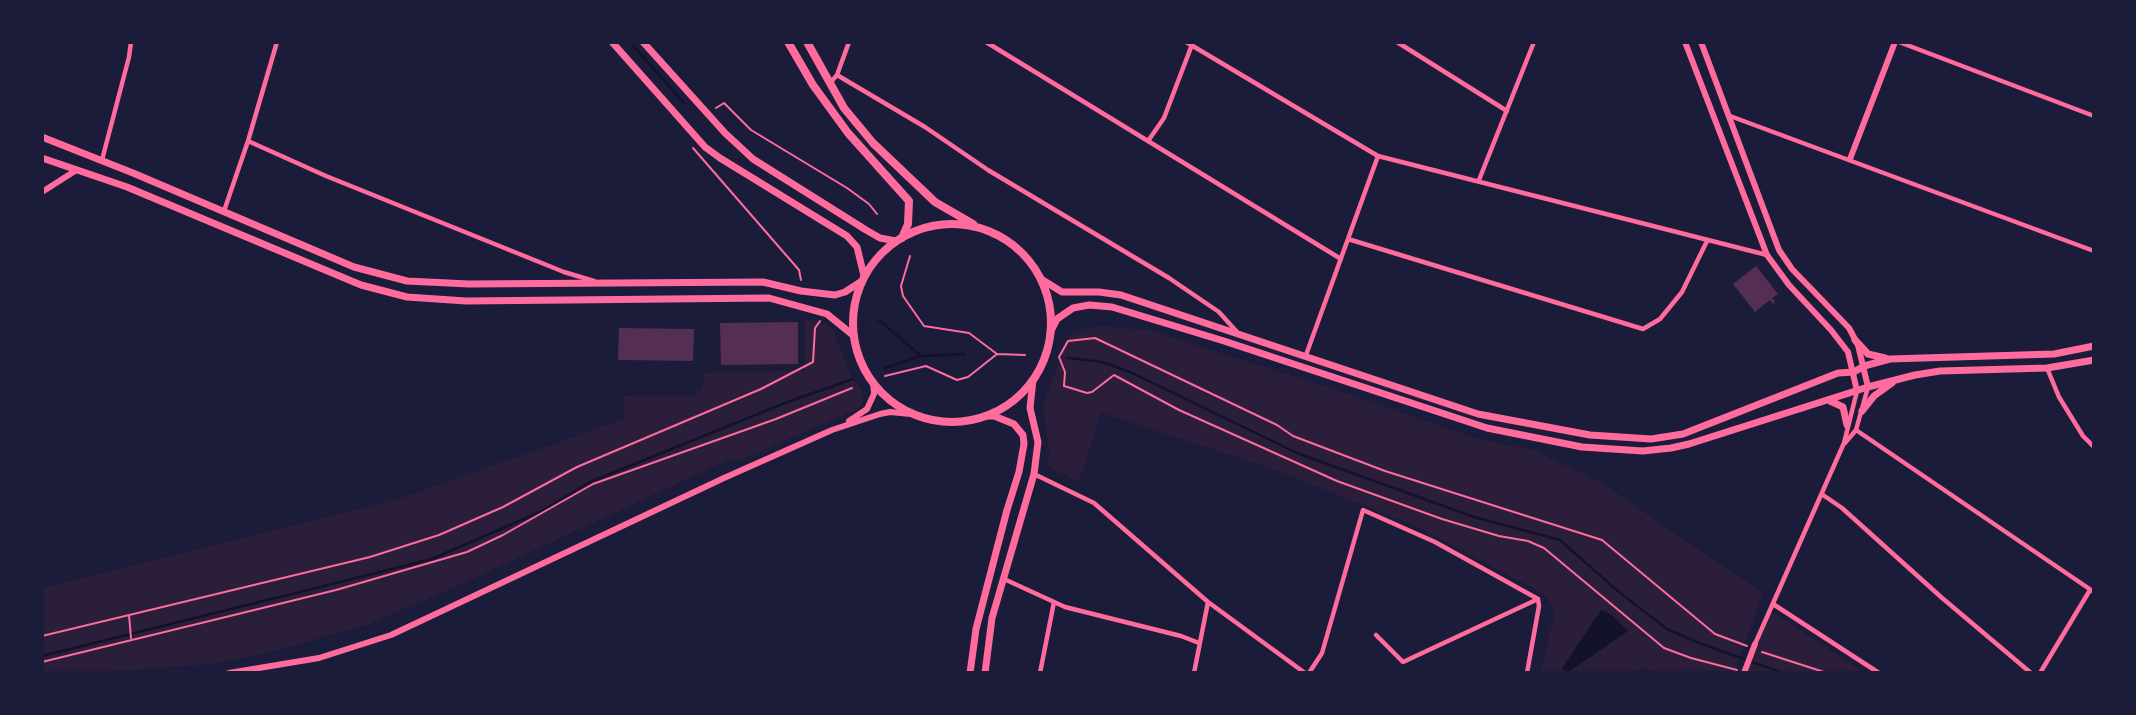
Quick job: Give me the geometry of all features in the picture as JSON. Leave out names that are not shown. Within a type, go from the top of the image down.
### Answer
[{"type":"main road","points":[[612,42],[705,147],[848,236],[857,247],[863,279]]},
{"type":"main road","points":[[643,42],[752,159],[880,238],[899,239],[932,226],[951,224],[982,229]]},
{"type":"main road","points":[[788,42],[813,85],[848,133],[909,201],[908,223],[899,239],[874,262],[863,279],[853,314],[854,336],[864,369],[892,403],[911,414],[936,421],[965,422],[1002,409],[1033,380],[1045,357],[1050,332],[1050,308],[1041,279],[1017,248],[1002,237],[982,229],[935,202],[873,143],[844,108],[807,42]]},
{"type":"main road","points":[[42,137],[354,267],[407,281],[469,284],[763,282],[835,295],[845,292],[863,279]]},
{"type":"main road","points":[[42,158],[127,187],[361,285],[407,298],[466,301],[769,298],[827,314],[854,336]]},
{"type":"main road","points":[[96,177],[102,161]]},
{"type":"main road","points":[[1041,279],[1062,292],[1121,295],[1478,414],[1590,435],[1651,439],[1698,429],[1839,373],[1854,373],[1864,366],[1889,359],[2054,354],[2094,346]]},
{"type":"main road","points":[[1050,332],[1058,319],[1073,309],[1089,305],[1112,307],[1477,425],[1582,447],[1643,451],[1671,448],[1868,387],[1940,371],[2047,368],[2094,360]]},
{"type":"main road","points":[[1855,340],[1868,354],[1889,359]]},
{"type":"main road","points":[[985,673],[992,618],[1034,474],[1038,442],[1030,408],[1033,380]]},
{"type":"main road","points":[[1862,411],[1874,396],[1896,380]]},
{"type":"main road","points":[[1829,400],[1843,407],[1847,425]]},
{"type":"main road","points":[[970,673],[976,629],[1019,472],[1024,444],[1023,435],[1014,424],[994,416],[986,416]]},
{"type":"street","points":[[102,161],[131,42]]},
{"type":"street","points":[[224,211],[248,141],[276,42]]},
{"type":"street","points":[[830,84],[837,75],[849,42]]},
{"type":"street","points":[[986,42],[1341,259]]},
{"type":"street","points":[[1186,42],[1378,156],[1768,255]]},
{"type":"street","points":[[1396,42],[1507,111]]},
{"type":"street","points":[[1479,180],[1534,42]]},
{"type":"street","points":[[1685,42],[1768,255],[1788,285],[1848,352],[1857,391],[1844,443],[1823,495],[1741,671]]},
{"type":"street","points":[[1701,42],[1779,250],[1792,269],[1849,328],[1855,340],[1868,387],[1856,430],[1844,443]]},
{"type":"street","points":[[1850,159],[1897,42],[2094,116]]},
{"type":"street","points":[[1148,141],[1164,118],[1193,44]]},
{"type":"street","points":[[837,75],[925,127],[988,170],[1148,264],[1219,313],[1238,333]]},
{"type":"street","points":[[1730,116],[2094,251]]},
{"type":"street","points":[[248,141],[326,176],[595,282]]},
{"type":"street","points":[[1306,355],[1378,156]]},
{"type":"street","points":[[42,192],[75,171]]},
{"type":"street","points":[[1348,239],[1643,329],[1660,319],[1682,292],[1707,241]]},
{"type":"street","points":[[2047,368],[2059,397],[2083,436],[2094,447]]},
{"type":"street","points":[[832,430],[867,409],[874,394],[873,383]]},
{"type":"street","points":[[229,673],[319,658],[391,635],[712,483],[832,430],[880,414],[911,414]]},
{"type":"street","points":[[1856,430],[2092,591],[2040,673]]},
{"type":"street","points":[[1034,474],[1094,503],[1208,602],[1307,673],[1322,653],[1363,510],[1435,542],[1538,599]]},
{"type":"street","points":[[1823,495],[1842,508],[2031,673]]},
{"type":"street","points":[[1003,578],[1066,607],[1199,643]]},
{"type":"street","points":[[1376,635],[1403,662],[1538,599]]},
{"type":"street","points":[[1527,673],[1538,599]]},
{"type":"street","points":[[1040,673],[1054,602]]},
{"type":"street","points":[[1194,673],[1208,602]]},
{"type":"street","points":[[1773,604],[1879,673]]},
{"type":"path","points":[[716,108],[724,103],[751,130],[847,188],[869,204],[877,214]]},
{"type":"path","points":[[692,147],[800,270],[801,280]]},
{"type":"path","points":[[910,256],[901,286],[903,296],[924,326],[969,333],[997,354],[1025,355]]},
{"type":"path","points":[[42,636],[370,556],[439,535],[503,507],[577,467],[761,389],[813,362],[815,328],[822,318]]},
{"type":"path","points":[[1741,671],[1664,648],[1544,548],[1528,541],[1499,536],[1442,519],[1337,481],[1179,410],[1114,376],[1092,392],[1064,386],[1065,372],[1059,357],[1068,341],[1096,338],[1277,425],[1293,436],[1385,471],[1602,540],[1715,634],[1754,646]]},
{"type":"path","points":[[885,376],[926,366],[957,380],[963,379],[997,354]]},
{"type":"path","points":[[42,662],[336,590],[467,552],[503,535],[593,484],[776,419],[852,388]]},
{"type":"path","points":[[129,615],[131,639]]},
{"type":"path","points":[[1762,652],[1827,673]]},
{"type":"shaded area","points":[[805,319],[827,324],[833,330],[850,374],[861,389],[864,400],[859,408],[741,460],[730,459],[462,584],[364,626],[256,656],[210,664],[92,673],[42,673],[42,588],[404,497],[624,419],[624,396],[694,395],[700,391],[704,382],[703,373],[805,370]]},
{"type":"shaded area","points":[[1099,326],[1149,330],[1479,439],[1536,451],[1600,482],[1763,593],[1735,669],[1730,673],[1651,673],[1645,668],[1631,673],[1540,673],[1555,612],[1547,596],[1421,528],[1271,468],[1101,413],[1079,482],[1054,470],[1047,465],[1049,449],[1043,406],[1067,339],[1073,334]]},
{"type":"shaded area","points":[[1601,610],[1612,615],[1628,631],[1567,673],[1562,668]]},
{"type":"shaded area","points":[[1775,613],[1865,673],[1747,673],[1770,615]]},
{"type":"building","points":[[1756,266],[1778,294],[1772,298],[1775,301],[1773,304],[1770,300],[1755,312],[1733,284]]},
{"type":"building","points":[[798,322],[798,364],[721,365],[720,323]]},
{"type":"building","points":[[619,328],[694,329],[693,361],[618,360]]},
{"type":"waterway","points":[[630,42],[685,104]]},
{"type":"waterway","points":[[879,320],[921,356]]},
{"type":"waterway","points":[[885,368],[921,356],[965,354]]},
{"type":"waterway","points":[[1068,358],[1102,362],[1130,372],[1297,453],[1474,517],[1560,540],[1619,592],[1667,629],[1783,673]]},
{"type":"waterway","points":[[42,656],[432,559],[542,511],[590,482],[785,403],[853,379]]}]
